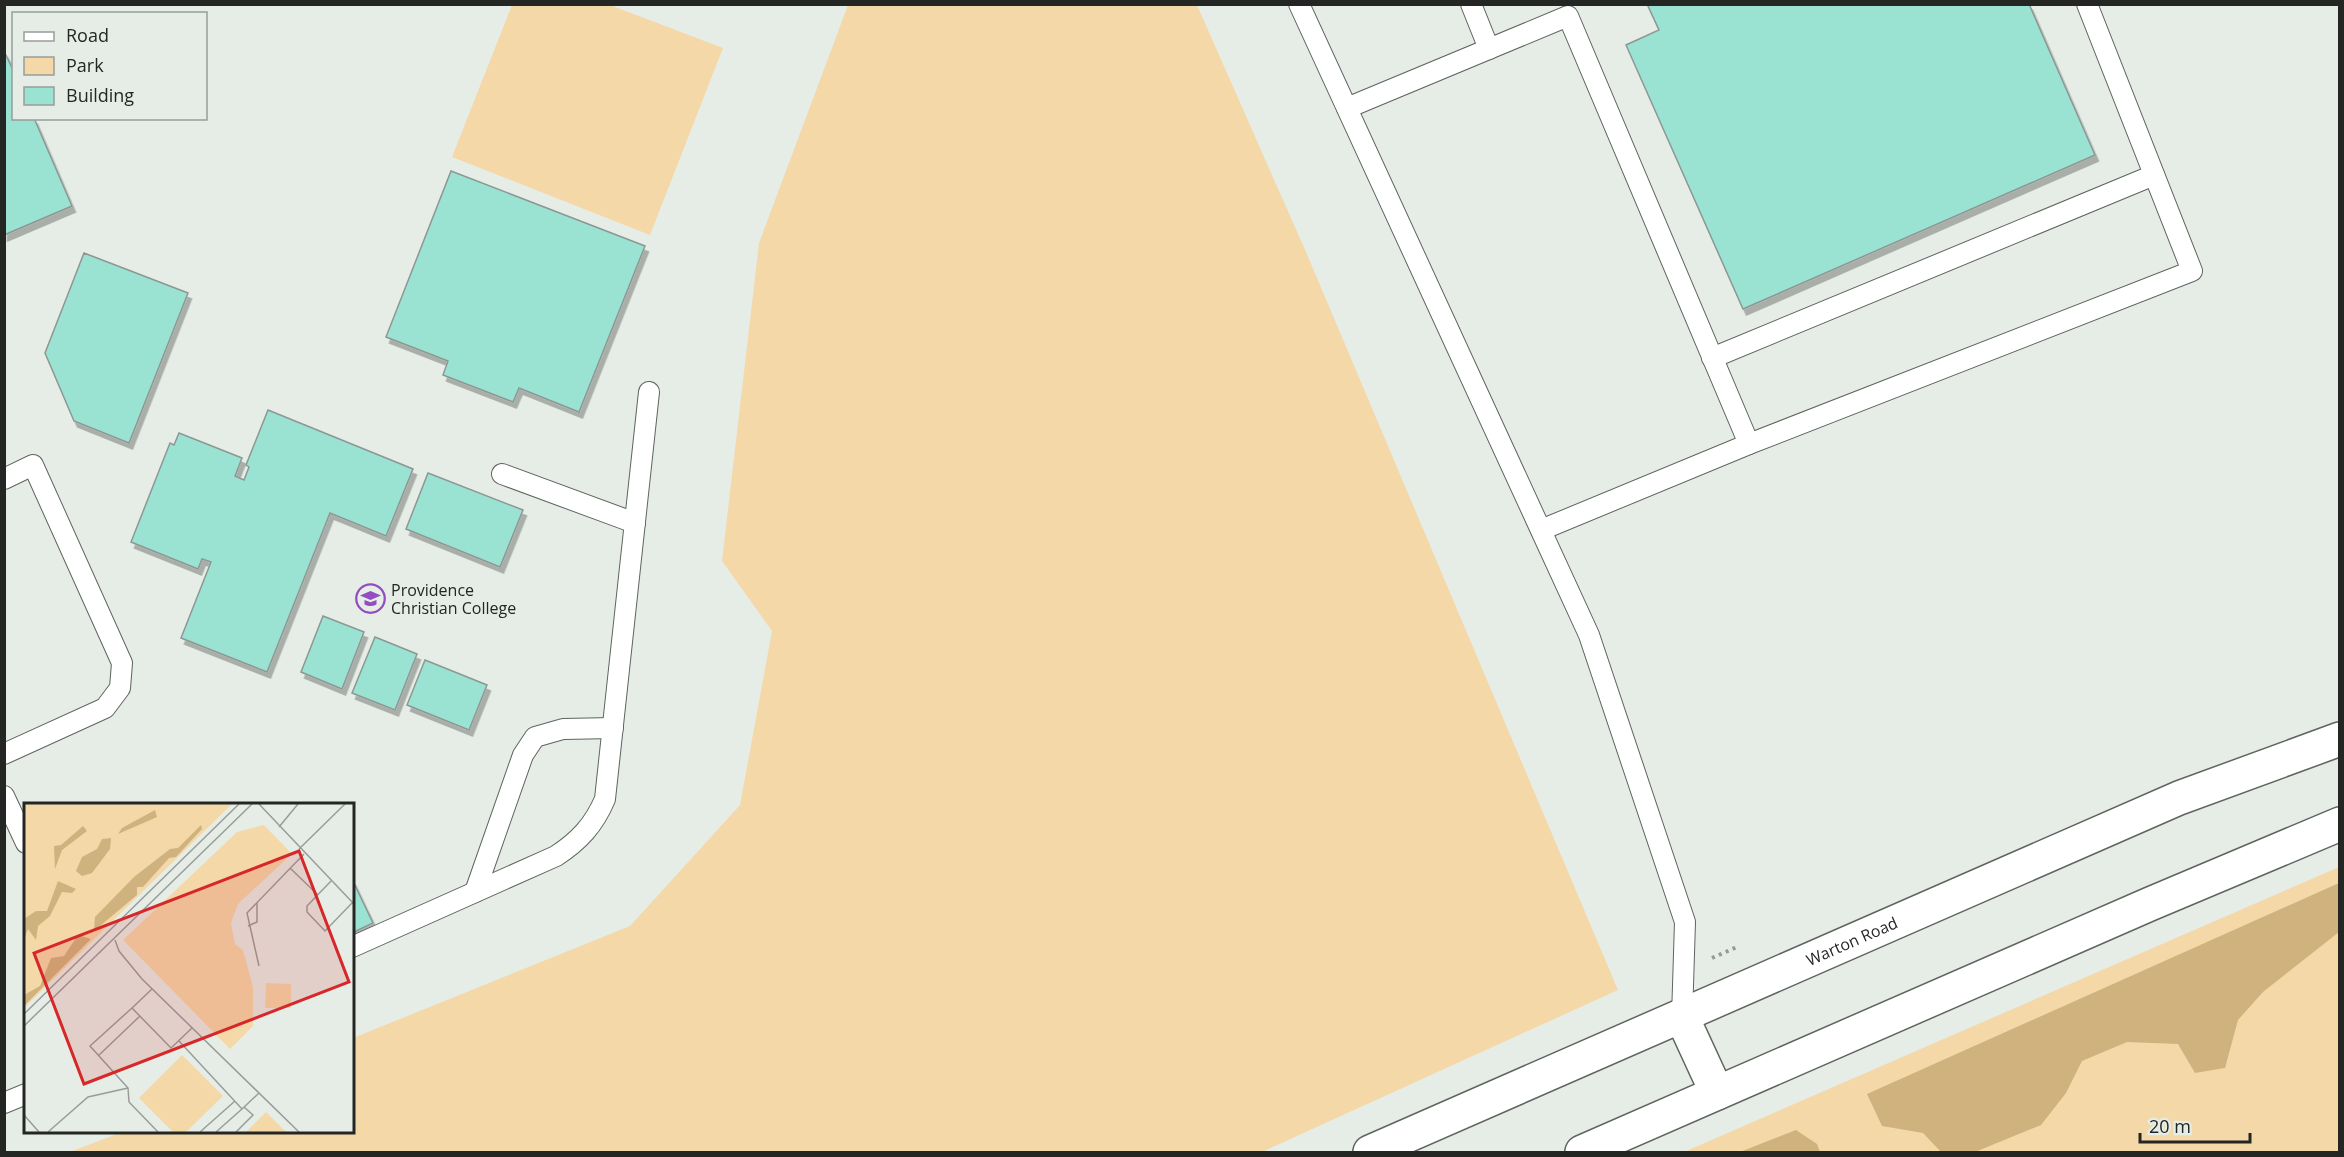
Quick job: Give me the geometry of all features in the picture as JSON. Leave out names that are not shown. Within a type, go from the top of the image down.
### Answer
[{"type":"main road","name":"Warton Road","points":[[1370,1152],[2179,798],[2340,739]]},
{"type":"main road","points":[[1582,1152],[2150,904],[2340,824]]},
{"type":"main road","points":[[1682,1017],[1717,1093]]},
{"type":"lane","points":[[1299,4],[1589,635],[1685,922],[1682,1017]]},
{"type":"lane","points":[[1471,4],[1489,49]]},
{"type":"lane","points":[[1541,530],[1749,444],[2192,271],[2087,4]]},
{"type":"lane","points":[[1347,108],[1568,16],[1749,444]]},
{"type":"lane","points":[[1712,358],[2154,175]]},
{"type":"lane","points":[[354,946],[556,856],[574,845],[597,818],[605,799],[649,392]]},
{"type":"lane","points":[[4,479],[33,465],[122,663],[120,688],[105,708],[4,754]]},
{"type":"lane","points":[[502,474],[634,523]]},
{"type":"lane","points":[[475,892],[523,755],[535,737],[563,729],[612,728]]},
{"type":"lane","points":[[4,796],[24,839]]},
{"type":"lane","points":[[4,1103],[24,1095]]},
{"type":"green space","points":[[512,5],[610,5],[723,48],[650,235],[452,157]]},
{"type":"green space","points":[[848,5],[1197,5],[1306,252],[1618,990],[1262,1152],[70,1152],[119,1133],[354,1133],[354,1038],[630,926],[740,805],[772,631],[722,561],[759,243]]},
{"type":"green space","points":[[2339,867],[2339,1152],[1684,1152]]},
{"type":"shaded area","points":[[2339,883],[2339,932],[2263,992],[2238,1020],[2225,1068],[2195,1073],[2178,1044],[2127,1042],[2082,1061],[2066,1093],[2041,1125],[1975,1152],[1941,1152],[1923,1133],[1882,1126],[1867,1094]]},
{"type":"shaded area","points":[[1796,1130],[1817,1144],[1820,1152],[1740,1152]]},
{"type":"building","points":[[1647,4],[2029,4],[2095,155],[1743,309],[1626,45],[1659,30]]},
{"type":"building","points":[[4,51],[12,68],[12,120],[35,120],[72,206],[4,235]]},
{"type":"building","points":[[451,171],[645,246],[579,412],[519,388],[513,402],[443,375],[448,361],[386,337]]},
{"type":"building","points":[[84,253],[188,293],[129,443],[74,421],[45,353]]},
{"type":"building","points":[[268,410],[413,469],[386,536],[330,513],[267,672],[181,638],[211,562],[202,559],[198,569],[131,542],[170,443],[174,445],[179,433],[242,458],[235,476],[244,480],[249,467],[246,465]]},
{"type":"building","points":[[428,473],[523,510],[500,567],[406,529]]},
{"type":"building","points":[[323,616],[364,632],[342,689],[301,672]]},
{"type":"building","points":[[375,637],[417,654],[395,710],[352,693]]},
{"type":"building","points":[[425,660],[487,685],[469,730],[407,705]]},
{"type":"building","points":[[354,883],[373,923],[354,932]]},
{"type":"place","name":"Providence Christian College","points":[[370,599]]}]
